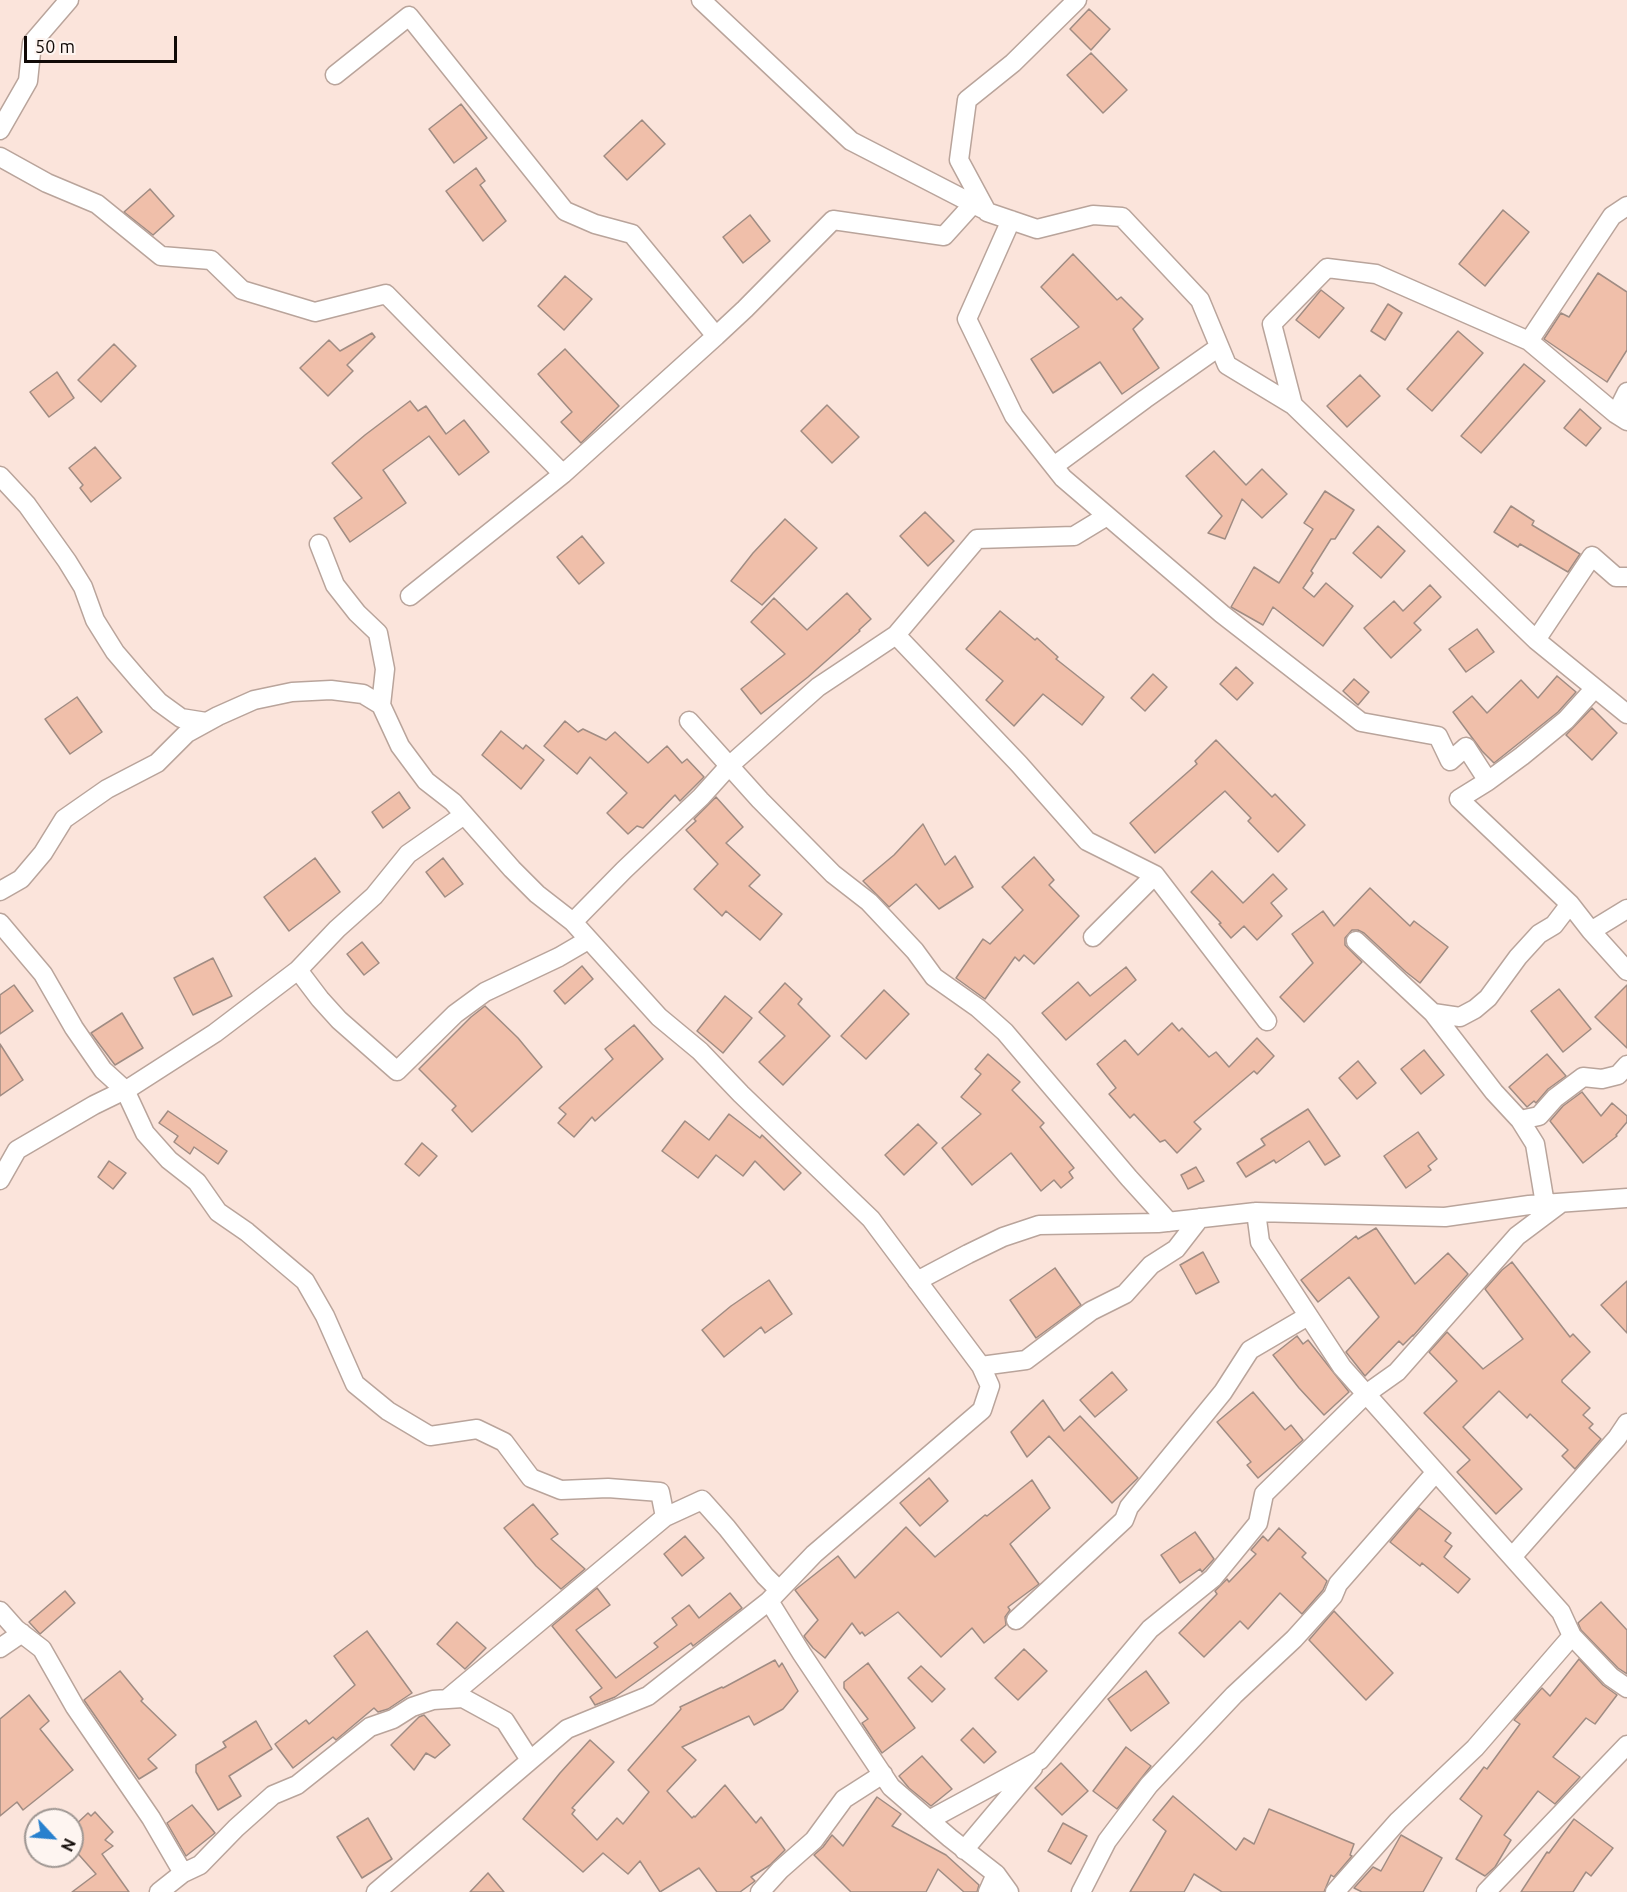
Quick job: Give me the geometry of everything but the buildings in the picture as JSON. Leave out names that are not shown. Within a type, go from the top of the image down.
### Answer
[{"type":"street","points":[[18,167],[0,131],[28,81],[32,42],[69,0]]},
{"type":"street","points":[[701,0],[851,141],[980,208],[1037,229],[1093,215],[1122,217],[1200,300],[1227,365],[1293,405],[1536,640],[1627,714]]},
{"type":"street","points":[[980,208],[959,160],[967,100],[1013,63],[1077,0]]},
{"type":"street","points":[[335,75],[409,16],[565,212],[595,224],[632,234],[716,336]]},
{"type":"street","points":[[0,157],[47,183],[97,204],[161,256],[211,260],[242,290],[315,312],[386,294],[563,474]]},
{"type":"street","points":[[1529,341],[1612,216],[1627,206]]},
{"type":"street","points":[[410,596],[563,474],[745,309],[833,220],[944,236],[980,208]]},
{"type":"street","points":[[1011,220],[967,319],[1014,416],[1063,478],[1222,614],[1361,722],[1438,736],[1450,761],[1466,747],[1488,781]]},
{"type":"street","points":[[1293,405],[1272,324],[1327,268],[1376,274],[1529,341],[1622,418],[1627,392]]},
{"type":"street","points":[[1054,466],[1220,347]]},
{"type":"street","points":[[0,476],[27,505],[67,561],[83,587],[100,628],[115,652],[159,702],[181,718],[206,722]]},
{"type":"street","points":[[573,922],[701,797],[729,766],[818,687],[896,635],[977,539],[1074,537],[1107,516]]},
{"type":"street","points":[[319,544],[335,585],[357,613],[378,633],[386,669],[381,705],[399,746],[426,781],[453,802],[537,894],[573,922],[659,1017],[700,1051],[741,1094],[871,1219],[981,1366],[990,1386],[982,1410],[814,1554],[774,1596],[648,1696],[567,1729],[376,1892]]},
{"type":"street","points":[[1536,640],[1592,556],[1616,577],[1627,577]]},
{"type":"street","points":[[896,635],[1019,764],[1087,841],[1155,875],[1267,1021]]},
{"type":"street","points":[[1595,688],[1566,720],[1522,756],[1459,799],[1570,904],[1627,971]]},
{"type":"street","points":[[0,890],[21,879],[43,853],[64,819],[107,789],[157,763],[187,733],[206,722],[254,700],[292,692],[332,690],[363,694],[381,705]]},
{"type":"street","points":[[689,721],[760,801],[833,874],[869,902],[915,951],[934,977],[978,1008],[1005,1032],[1169,1222]]},
{"type":"street","points":[[0,1180],[17,1150],[125,1090],[215,1033],[298,970],[337,929],[374,896],[408,854],[464,815]]},
{"type":"street","points":[[1093,937],[1155,875]]},
{"type":"street","points":[[1434,1013],[1460,1017],[1475,1009],[1488,998],[1518,957],[1539,934],[1554,925],[1570,904]]},
{"type":"street","points":[[1591,931],[1627,909]]},
{"type":"street","points":[[0,923],[43,974],[74,1028],[103,1070],[125,1090],[145,1133],[169,1160],[197,1182],[218,1212],[247,1232],[305,1281],[325,1316],[355,1384],[388,1411],[430,1436],[477,1429],[504,1442],[531,1478],[561,1490],[608,1488],[660,1492],[665,1516]]},
{"type":"street","points":[[298,970],[339,1020],[397,1071],[455,1014],[485,992],[559,957],[588,940]]},
{"type":"street","points":[[1356,941],[1434,1013],[1494,1092],[1520,1120],[1535,1144],[1553,1204]]},
{"type":"street","points":[[1520,1120],[1539,1116],[1555,1098],[1583,1077],[1602,1079],[1618,1075],[1627,1065]]},
{"type":"street","points":[[917,1281],[985,1245],[1039,1224],[1100,1225],[1169,1222],[1256,1212],[1445,1217],[1627,1198]]},
{"type":"street","points":[[964,1850],[1150,1629],[1213,1578],[1258,1523],[1264,1494],[1366,1394],[1397,1372],[1517,1236],[1553,1204]]},
{"type":"street","points":[[1256,1212],[1260,1242],[1342,1367],[1561,1612],[1572,1636],[1611,1677],[1627,1688]]},
{"type":"street","points":[[981,1366],[1026,1360],[1091,1311],[1125,1294],[1151,1265],[1176,1249],[1200,1218]]},
{"type":"street","points":[[1016,1620],[1124,1520],[1129,1507],[1223,1392],[1250,1350],[1308,1316]]},
{"type":"street","points":[[1512,1557],[1617,1438],[1627,1423]]},
{"type":"street","points":[[1081,1892],[1107,1841],[1149,1785],[1234,1695],[1294,1639],[1333,1596],[1338,1584],[1436,1472]]},
{"type":"street","points":[[447,1699],[665,1516],[702,1500],[765,1576],[802,1654],[891,1787],[964,1850],[996,1874],[1009,1892]]},
{"type":"street","points":[[0,1611],[42,1649],[75,1707],[151,1818],[183,1874]]},
{"type":"street","points":[[0,1648],[22,1633]]},
{"type":"street","points":[[1335,1892],[1398,1821],[1475,1748],[1572,1636]]},
{"type":"street","points":[[159,1892],[183,1874],[200,1865],[273,1795],[297,1785],[370,1727],[393,1719],[412,1707],[433,1700],[463,1698],[505,1721],[530,1760]]},
{"type":"street","points":[[1486,1892],[1627,1744]]},
{"type":"street","points":[[929,1820],[1040,1760]]},
{"type":"street","points":[[760,1892],[780,1870],[814,1840],[844,1799],[883,1774]]},
{"type":"street","points":[[988,1892],[996,1874]]}]
